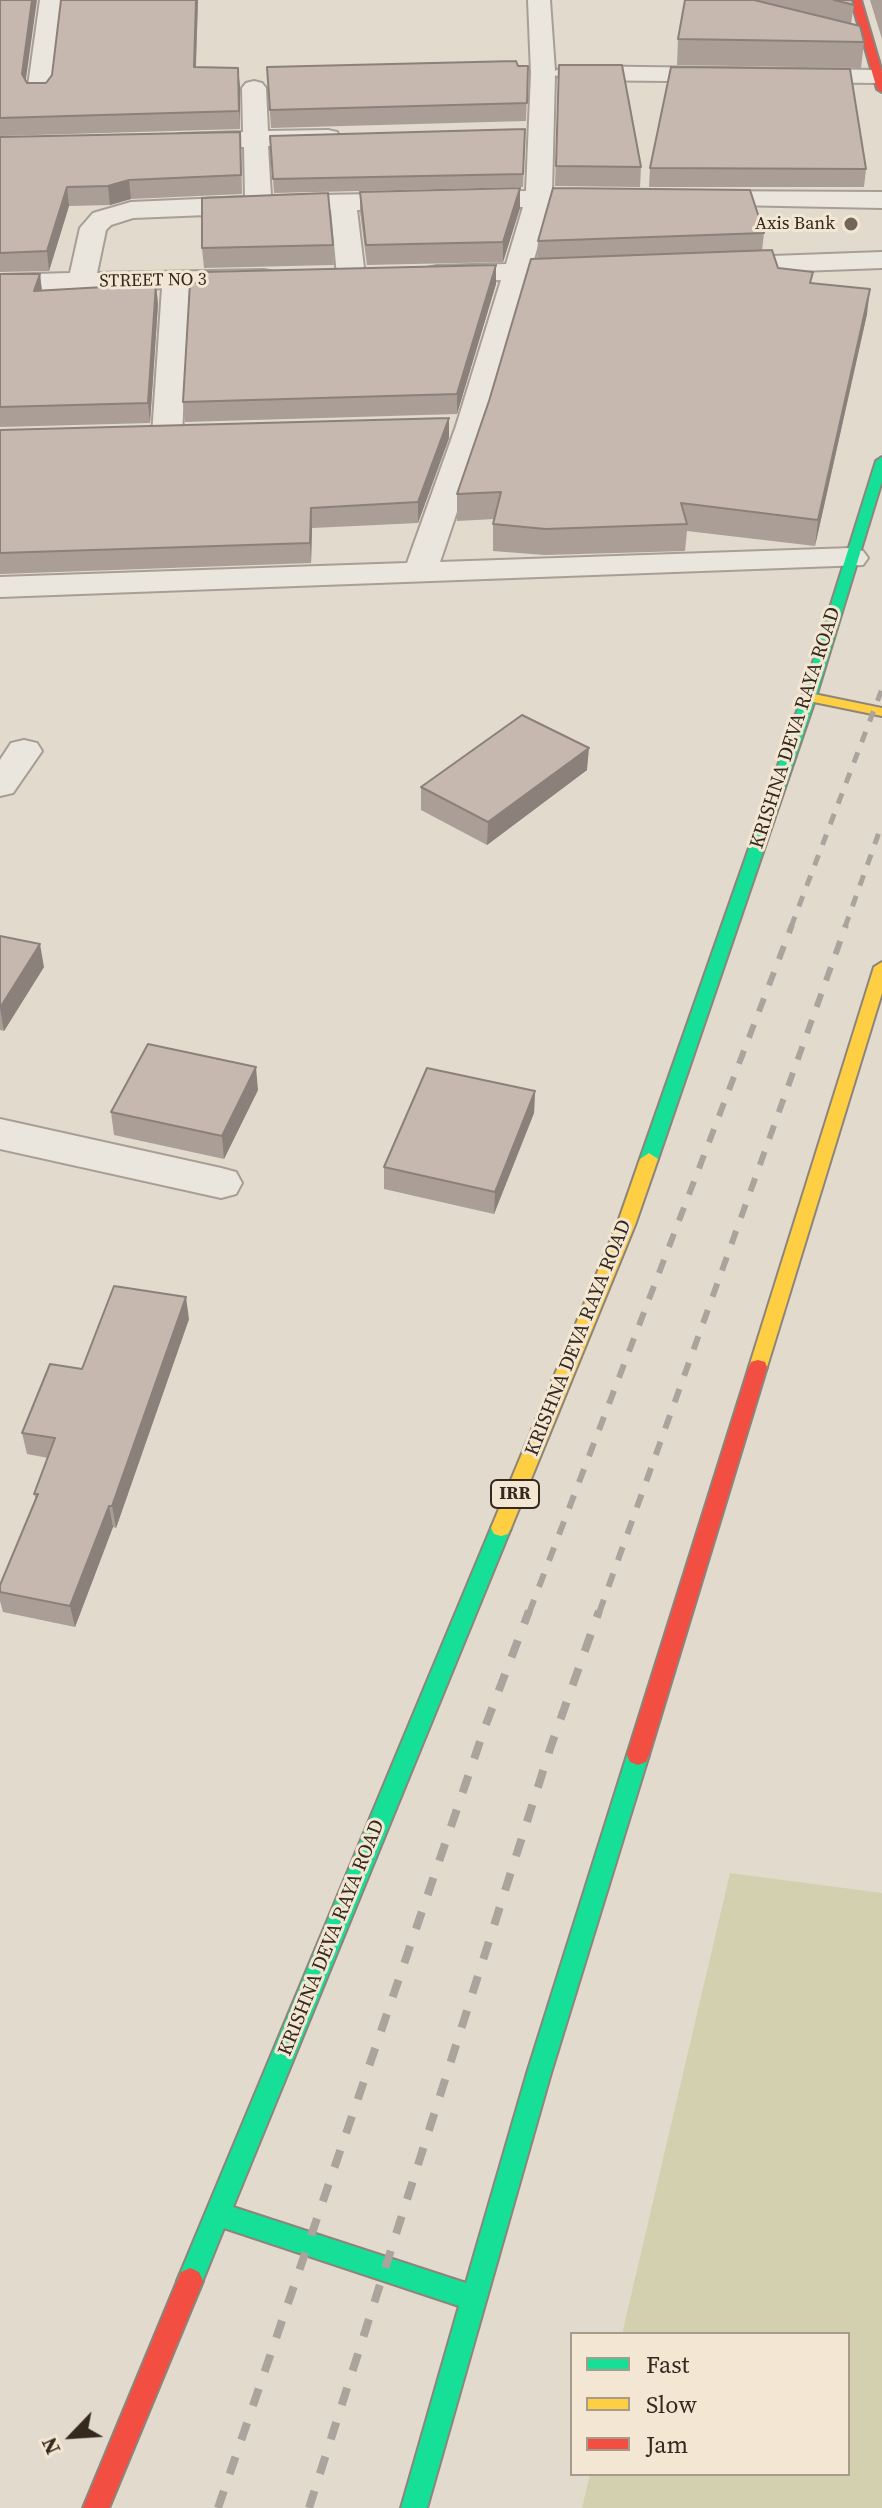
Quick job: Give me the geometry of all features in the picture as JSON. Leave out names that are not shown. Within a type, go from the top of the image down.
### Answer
[{"type":"main road","points":[[856,0],[880,83]]},
{"type":"main road","name":"KRISHNA DEVA RAYA ROAD","points":[[96,2508],[626,1225],[809,697],[882,461]]},
{"type":"main road","points":[[809,697],[882,712]]},
{"type":"main road","points":[[414,2508],[544,2057],[882,967]]},
{"type":"main road","points":[[218,2214],[474,2298]]},
{"type":"street","points":[[39,93],[51,0]]},
{"type":"street","points":[[420,573],[471,426],[539,197],[531,131],[543,73],[539,0]]},
{"type":"street","points":[[839,37],[868,45]]},
{"type":"street","points":[[543,73],[880,83]]},
{"type":"street","points":[[254,88],[258,204]]},
{"type":"street","points":[[151,142],[356,136]]},
{"type":"street","points":[[82,282],[93,228],[102,219],[131,210],[539,197],[632,198]]},
{"type":"street","points":[[664,199],[882,200]]},
{"type":"street","points":[[343,202],[351,276]]},
{"type":"street","points":[[692,267],[882,260]]},
{"type":"street","points":[[412,275],[612,269]]},
{"type":"street","points":[[322,277],[381,275]]},
{"type":"street","name":"STREET NO 3","points":[[0,283],[292,278]]},
{"type":"street","points":[[166,435],[176,280]]},
{"type":"street","points":[[440,427],[471,426]]},
{"type":"street","points":[[0,587],[852,558]]},
{"type":"street","points":[[0,785],[24,751]]},
{"type":"street","points":[[0,1134],[221,1183]]},
{"type":"shaded area","points":[[730,1873],[882,1893],[882,2508],[582,2508],[590,2476],[850,2476],[850,2332],[622,2332]]},
{"type":"building","points":[[0,0],[32,0],[22,74],[27,83],[46,83],[52,75],[61,0],[196,0],[194,67],[238,68],[239,111],[0,118]]},
{"type":"building","points":[[685,0],[754,0],[860,26],[864,42],[678,39]]},
{"type":"building","points":[[834,0],[852,0],[854,5]]},
{"type":"building","points":[[516,61],[518,66],[528,66],[527,103],[270,110],[267,67]]},
{"type":"building","points":[[559,65],[622,65],[641,167],[556,166]]},
{"type":"building","points":[[671,67],[850,69],[866,169],[650,168]]},
{"type":"building","points":[[525,129],[523,174],[273,179],[270,136]]},
{"type":"building","points":[[240,132],[241,175],[129,180],[108,186],[67,187],[47,251],[0,253],[0,137]]},
{"type":"building","points":[[520,188],[503,242],[366,245],[360,192]]},
{"type":"building","points":[[553,188],[750,190],[764,233],[538,241]]},
{"type":"building","points":[[328,193],[333,245],[202,248],[202,198]]},
{"type":"building","points":[[772,250],[778,268],[813,272],[810,283],[870,289],[818,520],[681,503],[687,524],[546,529],[493,524],[501,492],[457,494],[489,401],[531,259]]},
{"type":"building","points":[[496,265],[457,394],[183,402],[190,283],[203,282],[203,272]]},
{"type":"building","points":[[0,274],[40,274],[34,291],[156,284],[148,403],[0,407]]},
{"type":"building","points":[[449,418],[418,502],[311,508],[310,543],[0,553],[0,430]]},
{"type":"building","points":[[522,715],[589,748],[488,822],[421,787]]},
{"type":"building","points":[[0,936],[40,944],[0,1008]]},
{"type":"building","points":[[148,1044],[256,1067],[222,1136],[111,1112]]},
{"type":"building","points":[[427,1068],[535,1091],[495,1192],[384,1167]]},
{"type":"building","points":[[114,1286],[186,1297],[112,1506],[109,1506],[70,1606],[0,1592],[0,1585],[38,1494],[34,1494],[55,1438],[22,1433],[50,1364],[82,1369]]},
{"type":"railway","points":[[791,927],[882,689]]},
{"type":"railway","points":[[845,927],[882,824]]},
{"type":"railway","points":[[529,1613],[792,925]]},
{"type":"railway","points":[[599,1613],[846,925]]},
{"type":"railway","points":[[218,2508],[485,1727],[529,1611]]},
{"type":"railway","points":[[309,2508],[551,1746],[599,1611]]},
{"type":"traffic: fast","points":[[649,1159],[809,697],[882,461]]},
{"type":"traffic: fast","points":[[190,2281],[501,1528]]},
{"type":"traffic: fast","points":[[414,2508],[539,2073],[638,1755]]},
{"type":"traffic: fast","points":[[218,2214],[474,2298]]},
{"type":"traffic: slow","points":[[809,697],[882,712]]},
{"type":"traffic: slow","points":[[758,1367],[882,967]]},
{"type":"traffic: slow","points":[[501,1528],[626,1225],[649,1159]]},
{"type":"traffic: jam","points":[[856,0],[882,89]]},
{"type":"traffic: jam","points":[[638,1755],[758,1367]]},
{"type":"traffic: jam","points":[[96,2508],[190,2281]]},
{"type":"place","name":"Axis Bank","points":[[851,224]]}]
